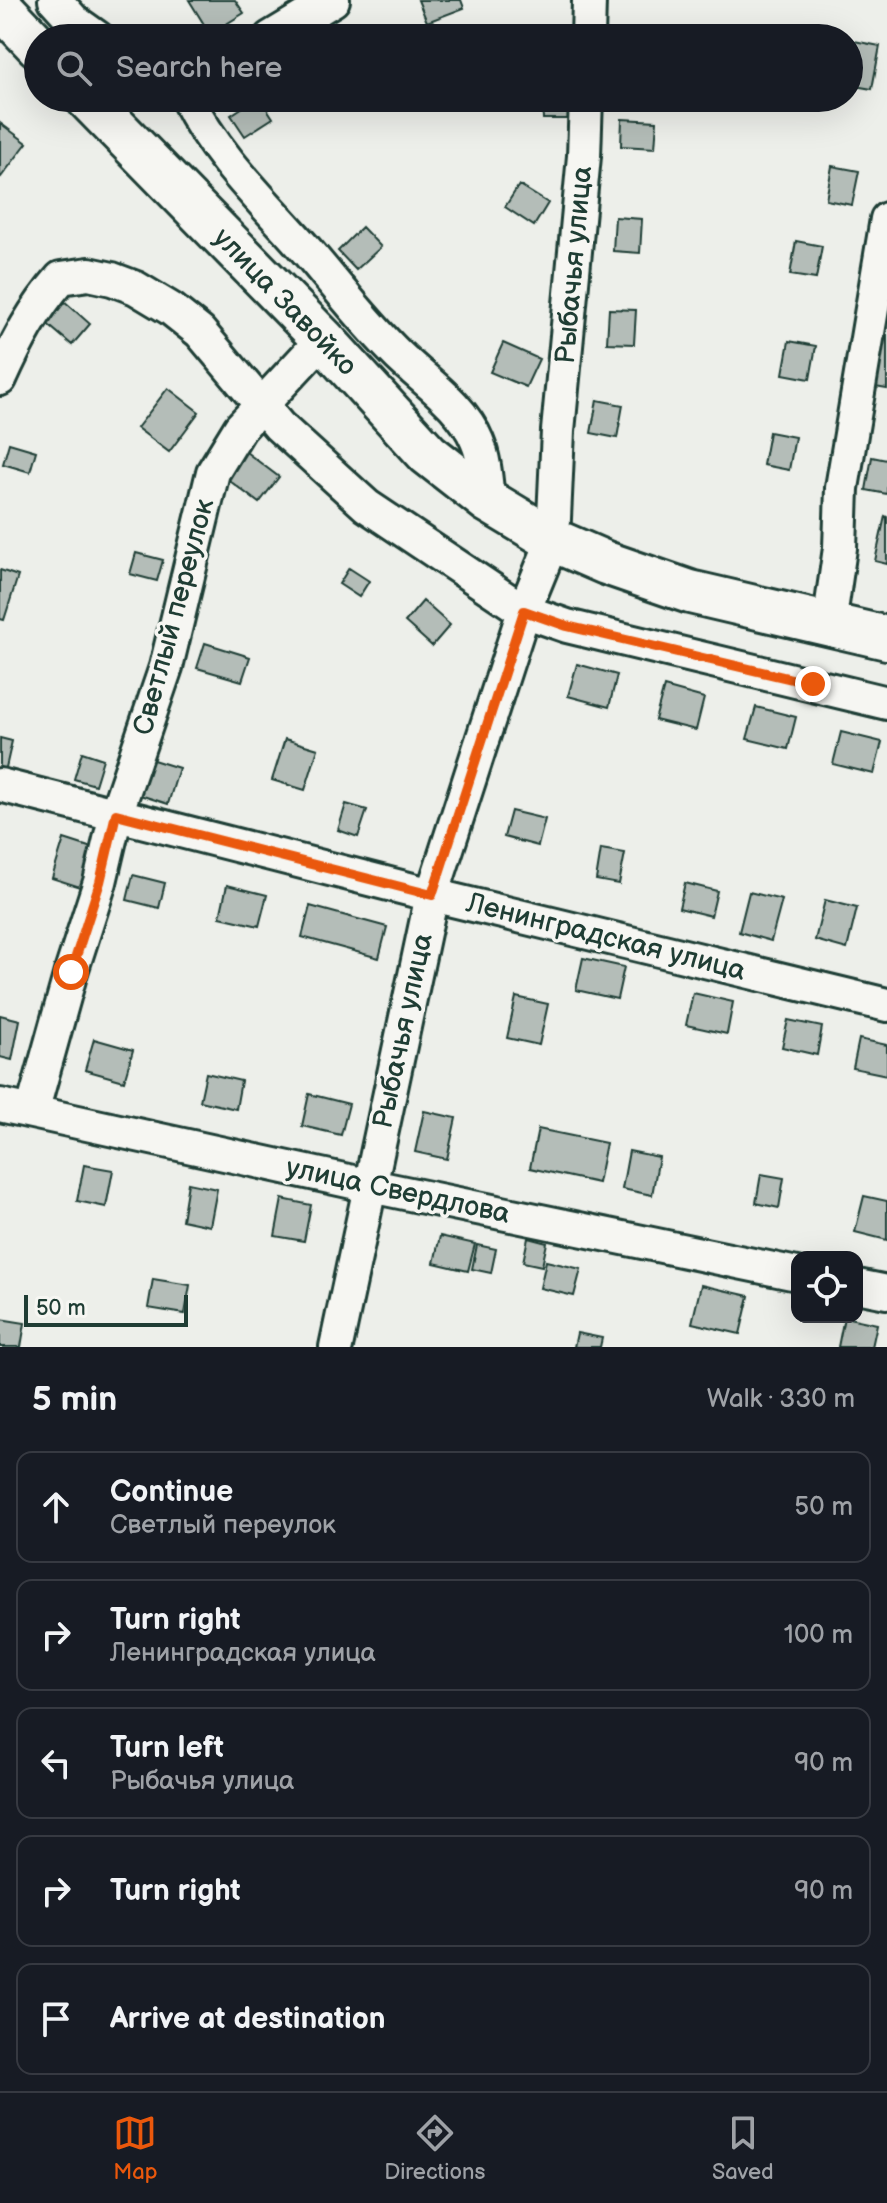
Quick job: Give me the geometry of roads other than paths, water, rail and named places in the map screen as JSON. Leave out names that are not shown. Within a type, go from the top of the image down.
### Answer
[{"type":"main road","points":[[0,6],[24,31]]},
{"type":"main road","name":"улица Завойко","points":[[101,112],[323,339],[428,454],[488,501],[553,540],[606,563],[690,592],[829,625]]},
{"type":"main road","points":[[829,625],[887,638]]},
{"type":"street","points":[[55,0],[78,24]]},
{"type":"street","points":[[293,24],[333,0]]},
{"type":"street","points":[[588,24],[589,0]]},
{"type":"street","points":[[194,112],[231,165],[399,356],[432,385],[468,426],[477,441],[486,472],[488,501]]},
{"type":"street","name":"Рыбачья улица","points":[[336,1347],[432,895],[524,611],[553,540],[558,431],[586,112]]},
{"type":"street","points":[[829,625],[840,548],[842,488],[887,219]]},
{"type":"street","points":[[0,379],[20,334],[40,302],[61,278],[89,274],[112,279],[136,288],[171,309],[200,332],[279,426],[367,506],[524,611],[567,626],[887,703]]},
{"type":"street","name":"Светлый переулок","points":[[32,1112],[100,882],[116,814],[166,667],[213,472],[240,428],[323,339]]},
{"type":"street","name":"Ленинградская улица","points":[[0,785],[432,895],[887,1005]]},
{"type":"street","name":"улица Свердлова","points":[[0,1105],[791,1273]]},
{"type":"street","points":[[863,1287],[887,1292]]}]
